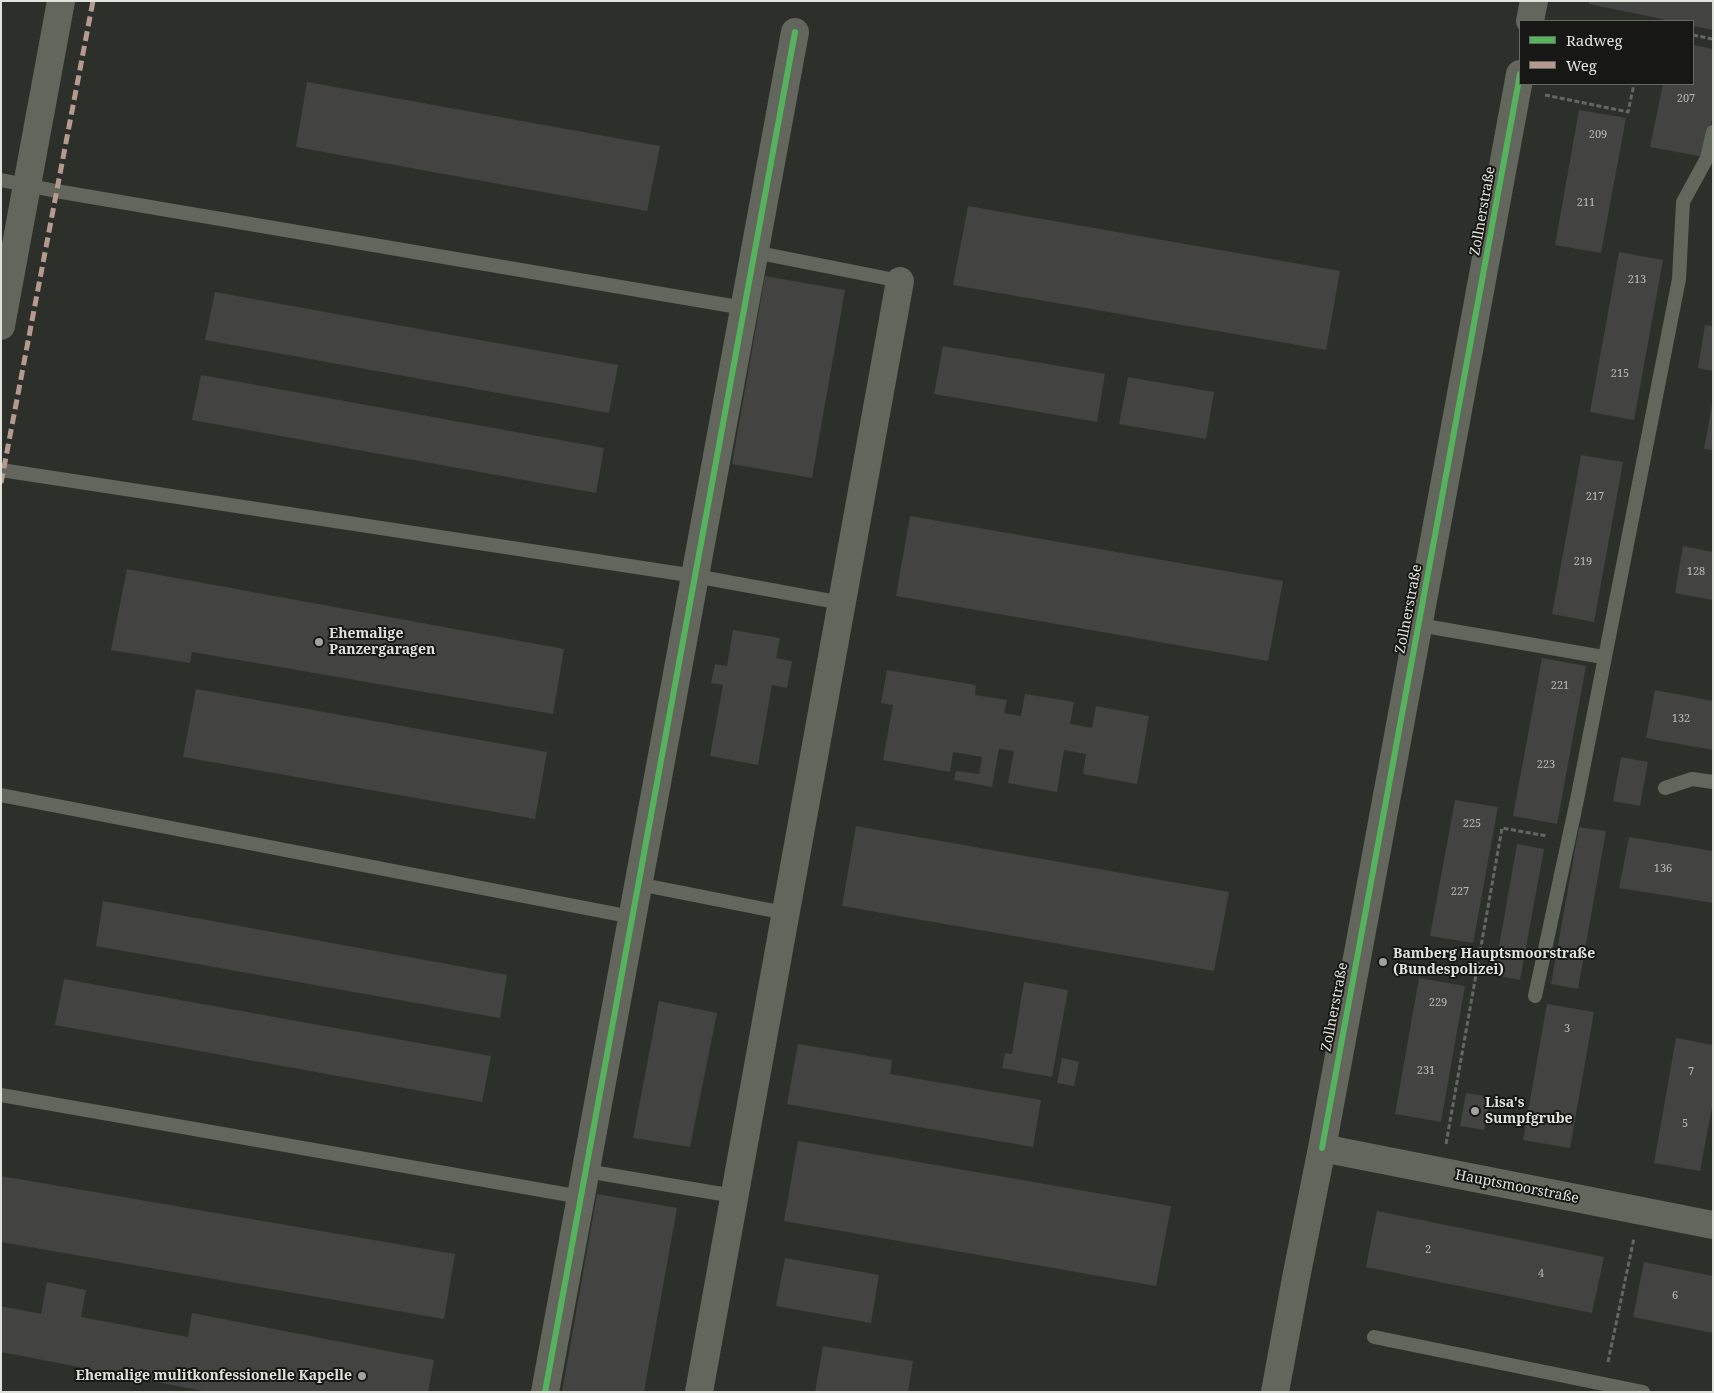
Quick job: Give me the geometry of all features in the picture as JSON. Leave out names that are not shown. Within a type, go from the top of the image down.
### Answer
[{"type":"street","points":[[1,326],[14,182],[61,1]]},
{"type":"street","points":[[1530,20],[1534,1]]},
{"type":"street","points":[[545,1392],[795,32]]},
{"type":"street","name":"Zollnerstraße","points":[[1275,1392],[1420,625],[1519,82]]},
{"type":"street","points":[[699,1392],[900,281]]},
{"type":"street","name":"Hauptsmoorstraße","points":[[1322,1148],[1713,1225]]},
{"type":"lane","points":[[1535,996],[1679,279],[1683,202],[1707,158],[1713,132]]},
{"type":"lane","points":[[14,182],[744,308]]},
{"type":"lane","points":[[754,252],[900,281]]},
{"type":"lane","points":[[1,470],[695,576],[842,603]]},
{"type":"lane","points":[[1420,625],[1603,657]]},
{"type":"lane","points":[[1665,788],[1692,779],[1713,782]]},
{"type":"lane","points":[[1,795],[632,917]]},
{"type":"lane","points":[[638,884],[785,913]]},
{"type":"lane","points":[[1,1095],[583,1184],[734,1196]]},
{"type":"lane","points":[[1374,1337],[1608,1387],[1643,1392]]},
{"type":"path","points":[[1694,35],[1713,40]]},
{"type":"path","points":[[1530,85],[1628,112],[1634,85]]},
{"type":"path","points":[[1449,1126],[1502,828],[1568,839]]},
{"type":"path","points":[[1608,1387],[1640,1211]]},
{"type":"building","points":[[1589,1],[1713,1],[1713,30],[1694,26],[1694,20],[1666,20],[1589,4]]},
{"type":"building","points":[[1694,45],[1713,49],[1713,114],[1704,157],[1650,147],[1663,85],[1694,85]]},
{"type":"building","points":[[307,82],[660,146],[647,211],[296,147]]},
{"type":"building","points":[[1579,110],[1626,118],[1601,253],[1555,245]]},
{"type":"building","points":[[968,206],[1340,271],[1326,350],[953,285]]},
{"type":"building","points":[[1619,252],[1663,260],[1634,420],[1590,412]]},
{"type":"building","points":[[765,276],[845,290],[812,478],[732,464]]},
{"type":"building","points":[[215,292],[618,365],[609,413],[205,340]]},
{"type":"building","points":[[1705,325],[1713,326],[1713,371],[1698,368]]},
{"type":"building","points":[[943,346],[1105,374],[1097,422],[934,394]]},
{"type":"building","points":[[201,375],[604,448],[596,493],[192,420]]},
{"type":"building","points":[[1128,377],[1214,392],[1206,439],[1119,424]]},
{"type":"building","points":[[1713,405],[1713,450],[1704,449]]},
{"type":"building","points":[[1581,455],[1623,462],[1594,622],[1552,614]]},
{"type":"building","points":[[910,516],[1283,581],[1268,661],[896,596]]},
{"type":"building","points":[[1683,546],[1713,552],[1713,600],[1675,593]]},
{"type":"building","name":"Ehemalige Panzergaragen","points":[[127,569],[564,649],[553,714],[192,652],[190,663],[111,650]]},
{"type":"building","points":[[733,630],[780,638],[776,658],[792,661],[787,688],[772,685],[758,765],[710,756],[723,685],[711,683],[715,664],[727,666]]},
{"type":"building","points":[[1542,658],[1586,666],[1557,824],[1513,816]]},
{"type":"building","points":[[887,670],[976,685],[975,695],[1007,700],[1004,713],[1021,716],[1025,694],[1074,702],[1070,724],[1092,728],[1096,706],[1149,716],[1137,784],[1083,774],[1086,754],[1064,750],[1057,792],[1008,783],[1014,751],[999,749],[992,787],[954,780],[956,771],[979,774],[982,757],[953,752],[950,772],[883,760],[893,705],[881,703]]},
{"type":"building","points":[[196,689],[547,752],[535,819],[183,757]]},
{"type":"building","points":[[1655,690],[1713,701],[1713,750],[1646,738]]},
{"type":"building","points":[[1621,757],[1648,762],[1640,806],[1613,801]]},
{"type":"building","points":[[1455,800],[1498,807],[1473,943],[1430,936]]},
{"type":"building","points":[[856,826],[1229,892],[1214,971],[842,906]]},
{"type":"building","points":[[1579,827],[1606,831],[1578,989],[1551,984]]},
{"type":"building","points":[[1629,837],[1713,851],[1713,903],[1619,888]]},
{"type":"building","points":[[1517,844],[1544,849],[1520,980],[1494,975]]},
{"type":"building","points":[[103,901],[507,975],[500,1018],[96,946]]},
{"type":"building","points":[[1419,978],[1465,986],[1441,1122],[1395,1114]]},
{"type":"building","points":[[64,979],[491,1056],[482,1102],[55,1025]]},
{"type":"building","points":[[1024,982],[1068,990],[1052,1077],[1002,1068],[1005,1053],[1012,1054]]},
{"type":"building","points":[[659,1001],[717,1013],[690,1147],[633,1138]]},
{"type":"building","points":[[1547,1004],[1594,1012],[1570,1148],[1523,1140]]},
{"type":"building","points":[[1676,1038],[1713,1045],[1713,1102],[1700,1171],[1654,1163]]},
{"type":"building","points":[[798,1044],[892,1060],[890,1074],[1041,1100],[1033,1147],[787,1104]]},
{"type":"building","points":[[1062,1058],[1079,1062],[1074,1086],[1057,1083]]},
{"type":"building","name":"Lisa's Sumpfgrube","points":[[1466,1093],[1490,1097],[1484,1130],[1460,1126]]},
{"type":"building","points":[[798,1141],[1171,1206],[1156,1286],[784,1221]]},
{"type":"building","points":[[1,1176],[455,1254],[444,1319],[1,1242]]},
{"type":"building","points":[[597,1194],[677,1208],[644,1392],[562,1392]]},
{"type":"building","points":[[1377,1211],[1604,1257],[1592,1313],[1366,1267]]},
{"type":"building","points":[[785,1258],[879,1275],[871,1323],[776,1306]]},
{"type":"building","points":[[1644,1262],[1713,1276],[1713,1333],[1633,1317]]},
{"type":"building","points":[[47,1282],[86,1290],[81,1317],[188,1337],[192,1313],[434,1360],[428,1392],[208,1392],[1,1352],[1,1306],[41,1314]]},
{"type":"building","points":[[823,1346],[913,1361],[908,1392],[815,1392]]},
{"type":"marked path","points":[[1,483],[93,1]]},
{"type":"cycle path","points":[[545,1392],[795,32]]},
{"type":"cycle path","points":[[1322,1148],[1519,79]]},
{"type":"place","name":"Ehemalige Panzergaragen","points":[[319,642]]},
{"type":"place","name":"Bamberg Hauptsmoorstraße (Bundespolizei)","points":[[1383,962]]},
{"type":"place","name":"Lisa's Sumpfgrube","points":[[1475,1111]]},
{"type":"place","name":"Ehemalige mulitkonfessionelle Kapelle","points":[[362,1376]]}]
